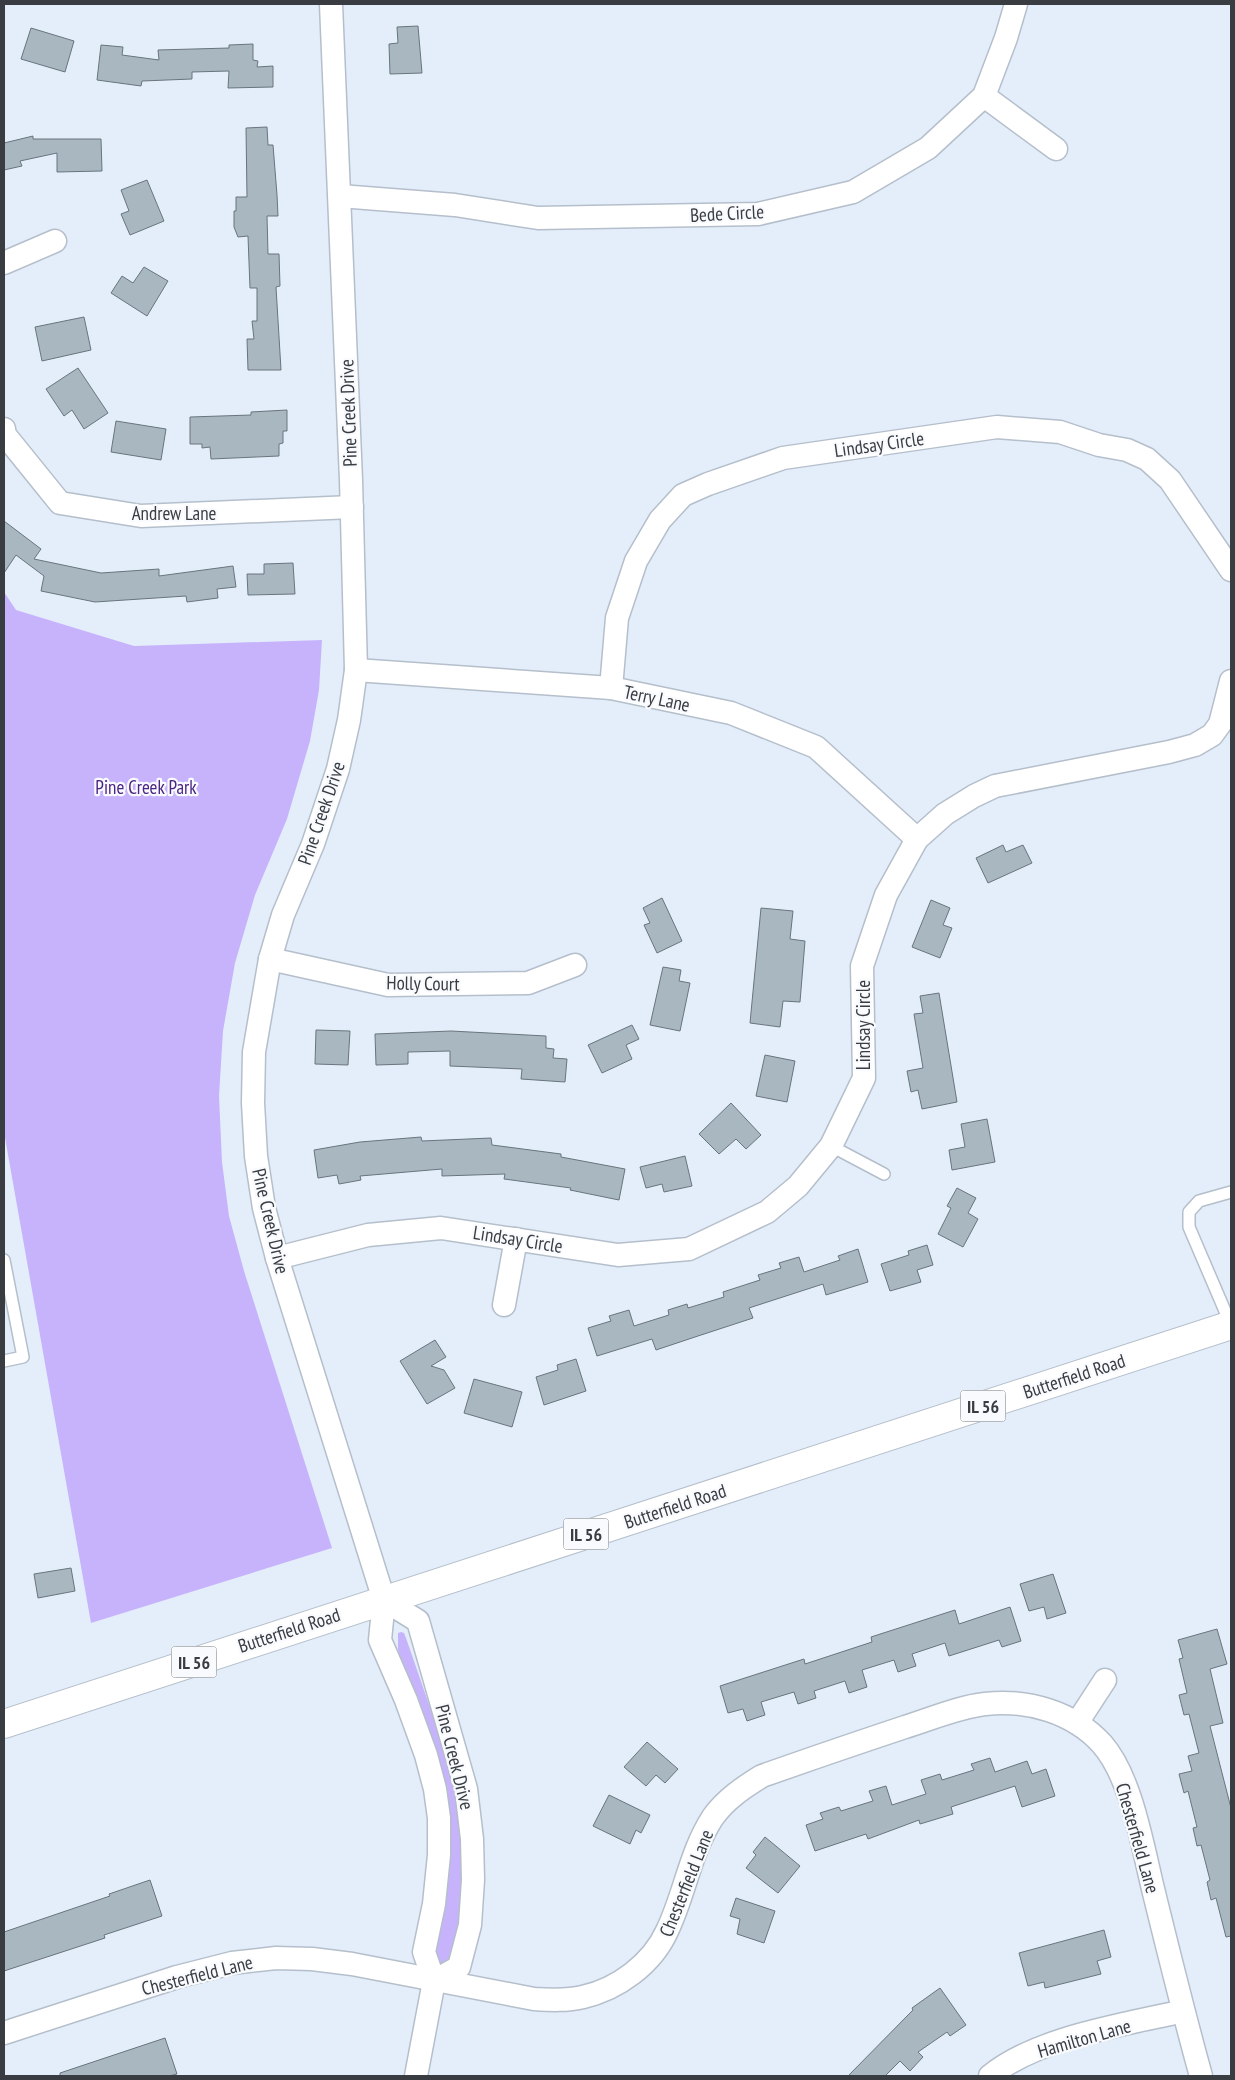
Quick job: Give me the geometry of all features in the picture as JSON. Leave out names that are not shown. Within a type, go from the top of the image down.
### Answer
[{"type":"main road","name":"Butterfield Road","points":[[4,1724],[1231,1325]]},
{"type":"street","name":"Pine Creek Drive","points":[[331,4],[352,507],[356,670],[349,720],[338,770],[313,844],[283,915],[270,959],[254,1052],[253,1103],[256,1156],[264,1208],[277,1258],[384,1600],[380,1640],[406,1700],[436,1789],[439,1818],[439,1855],[434,1904],[424,1952],[434,1981],[416,2076]]},
{"type":"street","name":"Bede Circle","points":[[340,196],[455,205],[538,218],[758,214],[853,192],[928,148],[984,96],[1006,38],[1016,4]]},
{"type":"street","points":[[984,96],[1056,148]]},
{"type":"street","points":[[4,263],[55,241]]},
{"type":"street","name":"Lindsay Circle","points":[[611,688],[617,618],[636,560],[660,520],[683,496],[708,484],[783,458],[998,427],[1060,432],[1099,445],[1127,450],[1147,459],[1158,467],[1170,480],[1231,570]]},
{"type":"street","name":"Andrew Lane","points":[[4,429],[5,435],[60,504],[141,516],[352,507]]},
{"type":"street","name":"Terry Lane","points":[[356,670],[611,688],[731,713],[816,747],[917,839]]},
{"type":"street","name":"Lindsay Circle","points":[[277,1258],[368,1235],[441,1228],[618,1254],[690,1249],[767,1212],[798,1186],[831,1146],[864,1078],[862,966],[886,895],[917,839],[945,814],[974,796],[995,786],[1169,752],[1202,742],[1212,735],[1220,724],[1231,681]]},
{"type":"street","name":"Holly Court","points":[[270,959],[388,985],[528,983],[574,965]]},
{"type":"street","points":[[504,1305],[516,1239]]},
{"type":"street","name":"Pine Creek Drive","points":[[384,1600],[418,1622],[466,1789],[472,1839],[473,1880],[470,1925],[458,1967],[434,1981]]},
{"type":"street","points":[[1077,1723],[1105,1680]]},
{"type":"street","name":"Chesterfield Lane","points":[[4,2033],[177,1976],[232,1963],[276,1958],[312,1959],[395,1971],[434,1981],[543,1999],[561,2000],[583,1997],[607,1989],[624,1980],[658,1949],[668,1929],[700,1839],[714,1816],[737,1792],[762,1776],[939,1716],[984,1704],[1012,1702],[1054,1711],[1077,1723],[1102,1744],[1124,1781],[1200,2076]]},
{"type":"street","name":"Hamilton Lane","points":[[990,2076],[1025,2055],[1072,2037],[1183,2011]]},
{"type":"lane","points":[[831,1146],[884,1174]]},
{"type":"lane","points":[[1231,1192],[1199,1201],[1189,1212],[1189,1227],[1231,1325]]},
{"type":"lane","points":[[4,1260],[23,1357],[4,1362]]},
{"type":"green space","name":"Pine Creek Park","points":[[4,592],[16,610],[134,646],[322,640],[319,690],[310,741],[287,819],[255,895],[235,963],[223,1031],[219,1096],[222,1162],[229,1216],[244,1271],[332,1548],[91,1623],[4,1132]]},
{"type":"green space","points":[[398,1633],[404,1633],[406,1638],[454,1777],[462,1815],[462,1910],[452,1961],[444,1966],[433,1961],[445,1895],[398,1649]]},
{"type":"building","points":[[418,26],[422,73],[390,74],[389,44],[398,43],[397,27]]},
{"type":"building","points":[[31,28],[74,41],[65,72],[21,59]]},
{"type":"building","points":[[253,44],[253,60],[258,61],[257,67],[273,66],[273,87],[228,88],[229,71],[192,72],[192,79],[142,81],[141,86],[97,80],[101,45],[123,47],[122,55],[159,60],[158,50],[229,48],[229,45]]},
{"type":"building","points":[[267,127],[268,145],[273,145],[278,216],[267,216],[268,254],[279,254],[280,286],[276,287],[281,370],[248,370],[247,339],[254,339],[252,321],[257,321],[257,288],[250,288],[248,236],[238,237],[234,227],[234,211],[236,211],[236,197],[247,197],[246,128]]},
{"type":"building","points":[[33,136],[33,139],[101,139],[102,171],[57,172],[57,153],[20,161],[22,166],[4,170],[4,143]]},
{"type":"building","points":[[147,180],[164,221],[130,235],[121,214],[129,211],[121,190]]},
{"type":"building","points":[[144,267],[168,281],[147,316],[111,293],[122,276],[133,283]]},
{"type":"building","points":[[84,317],[91,350],[42,361],[35,327]]},
{"type":"building","points":[[78,368],[108,413],[84,429],[72,410],[64,416],[46,389]]},
{"type":"building","points":[[287,410],[287,431],[283,431],[283,443],[279,444],[279,456],[211,459],[210,447],[202,448],[202,444],[190,444],[190,417],[251,415],[251,412]]},
{"type":"building","points":[[116,421],[166,429],[161,460],[111,452]]},
{"type":"building","points":[[4,521],[41,549],[34,559],[101,573],[159,569],[159,576],[233,566],[236,587],[217,589],[218,598],[187,602],[186,596],[95,602],[41,591],[44,576],[16,555],[4,573]]},
{"type":"building","points":[[293,563],[295,594],[248,595],[247,574],[264,574],[264,564]]},
{"type":"building","points":[[1003,845],[1006,852],[1023,845],[1032,863],[988,883],[976,858]]},
{"type":"building","points":[[662,898],[682,941],[657,953],[644,925],[650,923],[643,908]]},
{"type":"building","points":[[931,900],[950,908],[943,925],[952,928],[940,958],[912,947]]},
{"type":"building","points":[[761,908],[793,911],[790,939],[805,941],[800,1002],[783,1001],[780,1027],[750,1023]]},
{"type":"building","points":[[663,967],[681,970],[679,981],[690,983],[680,1031],[650,1025]]},
{"type":"building","points":[[939,993],[957,1102],[922,1109],[918,1090],[911,1092],[907,1071],[923,1068],[914,1014],[923,1013],[920,996]]},
{"type":"building","points":[[632,1025],[639,1039],[626,1045],[632,1059],[602,1073],[588,1045]]},
{"type":"building","points":[[316,1030],[350,1031],[348,1065],[315,1064]]},
{"type":"building","points":[[451,1031],[546,1036],[546,1048],[554,1049],[553,1058],[567,1059],[565,1082],[521,1079],[522,1069],[450,1066],[450,1051],[408,1052],[408,1064],[376,1065],[375,1034]]},
{"type":"building","points":[[765,1055],[795,1061],[787,1102],[756,1096]]},
{"type":"building","points":[[731,1103],[761,1135],[746,1149],[736,1139],[719,1154],[699,1134]]},
{"type":"building","points":[[987,1119],[995,1162],[952,1170],[949,1150],[965,1147],[961,1124]]},
{"type":"building","points":[[421,1137],[422,1141],[491,1138],[492,1145],[561,1154],[561,1157],[625,1169],[619,1200],[570,1190],[571,1188],[504,1179],[505,1174],[442,1176],[442,1169],[360,1176],[361,1180],[339,1184],[337,1175],[318,1178],[314,1150],[360,1142]]},
{"type":"building","points":[[685,1156],[692,1186],[664,1192],[662,1184],[646,1188],[640,1167]]},
{"type":"building","points":[[957,1188],[976,1198],[968,1213],[978,1219],[963,1247],[938,1234],[951,1208],[947,1206]]},
{"type":"building","points":[[927,1245],[933,1265],[917,1270],[921,1282],[890,1291],[881,1264],[909,1255],[908,1251]]},
{"type":"building","points":[[858,1249],[868,1282],[826,1295],[823,1284],[749,1308],[753,1318],[656,1350],[652,1339],[597,1356],[588,1328],[611,1321],[609,1316],[629,1310],[634,1326],[669,1315],[668,1310],[687,1304],[688,1308],[724,1297],[723,1292],[760,1280],[758,1275],[781,1268],[779,1263],[799,1257],[804,1272],[840,1260],[838,1256]]},
{"type":"building","points":[[435,1340],[446,1357],[431,1366],[444,1370],[455,1388],[427,1404],[400,1361]]},
{"type":"building","points":[[576,1359],[586,1391],[544,1405],[536,1377],[558,1370],[557,1365]]},
{"type":"building","points":[[474,1379],[522,1392],[512,1427],[464,1413]]},
{"type":"building","points":[[71,1568],[75,1591],[38,1598],[34,1574]]},
{"type":"building","points":[[1053,1574],[1066,1613],[1047,1619],[1044,1607],[1029,1611],[1020,1584]]},
{"type":"building","points":[[1010,1607],[1021,1641],[1002,1647],[999,1640],[949,1656],[945,1643],[912,1654],[916,1666],[898,1672],[894,1660],[862,1670],[867,1687],[849,1693],[845,1681],[814,1691],[816,1698],[798,1704],[794,1692],[761,1702],[765,1715],[747,1721],[743,1709],[728,1713],[720,1686],[804,1659],[805,1664],[872,1642],[871,1637],[955,1610],[959,1624]]},
{"type":"building","points":[[1217,1629],[1227,1664],[1210,1669],[1223,1723],[1210,1726],[1231,1808],[1231,1936],[1226,1937],[1216,1898],[1211,1900],[1207,1882],[1210,1880],[1201,1845],[1197,1846],[1193,1828],[1197,1827],[1188,1791],[1184,1793],[1179,1774],[1192,1771],[1188,1756],[1199,1753],[1189,1714],[1184,1715],[1179,1695],[1187,1693],[1179,1659],[1183,1658],[1178,1640]]},
{"type":"building","points":[[647,1742],[678,1769],[665,1783],[656,1775],[646,1786],[624,1767]]},
{"type":"building","points":[[990,1758],[995,1772],[1027,1761],[1032,1774],[1046,1769],[1055,1796],[1022,1807],[1015,1786],[951,1807],[953,1814],[920,1824],[919,1820],[868,1839],[866,1834],[815,1851],[806,1825],[823,1819],[820,1813],[839,1807],[841,1811],[873,1801],[869,1791],[886,1786],[892,1805],[926,1794],[921,1780],[940,1774],[942,1780],[974,1770],[971,1764]]},
{"type":"building","points":[[609,1795],[650,1815],[641,1833],[636,1830],[630,1844],[593,1826]]},
{"type":"building","points":[[765,1837],[800,1866],[778,1893],[746,1868],[756,1855],[753,1852]]},
{"type":"building","points":[[150,1880],[162,1916],[104,1935],[105,1938],[4,1971],[4,1932],[110,1896],[109,1894]]},
{"type":"building","points":[[736,1898],[775,1911],[764,1943],[737,1934],[740,1919],[730,1916]]},
{"type":"building","points":[[1104,1930],[1111,1957],[1097,1961],[1101,1974],[1045,1988],[1044,1982],[1028,1986],[1019,1953]]},
{"type":"building","points":[[940,1988],[966,2025],[950,2036],[947,2032],[918,2052],[923,2057],[910,2071],[900,2061],[885,2076],[848,2076],[913,2010],[912,2008]]},
{"type":"building","points":[[165,2038],[177,2074],[169,2076],[60,2076],[60,2073]]}]
